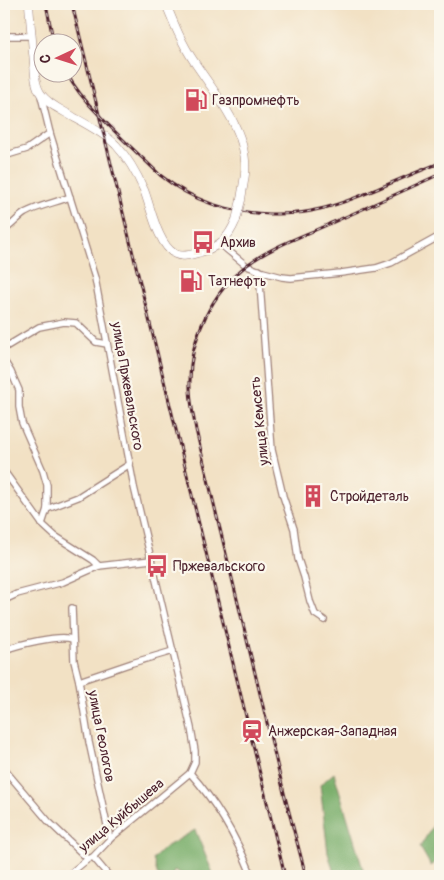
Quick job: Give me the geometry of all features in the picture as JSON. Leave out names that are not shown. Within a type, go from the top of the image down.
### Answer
[{"type":"main road","name":"улица Пржевальского","points":[[29,4],[32,36]]},
{"type":"main road","points":[[41,94],[56,108],[74,117],[111,141],[125,155],[141,185],[161,237],[169,250],[179,256],[189,255],[220,244],[230,232],[236,220],[241,200],[246,172],[243,148],[224,104],[180,38],[166,4]]},
{"type":"main road","name":"улица Пржевальского","points":[[37,82],[41,94]]},
{"type":"street","points":[[4,36],[32,36]]},
{"type":"street","name":"улица Пржевальского","points":[[41,94],[50,133],[95,278],[134,487],[191,728],[195,762],[190,773]]},
{"type":"street","points":[[4,156],[27,149],[50,133]]},
{"type":"street","points":[[4,230],[27,212],[70,198]]},
{"type":"street","points":[[220,244],[247,266],[291,278],[376,268],[391,263],[440,236]]},
{"type":"street","name":"улица Кемсеть","points":[[261,271],[272,450],[283,496],[294,530],[298,559],[310,601],[315,614],[324,620]]},
{"type":"street","points":[[4,348],[38,327],[64,322],[76,323],[96,342],[108,344]]},
{"type":"street","points":[[4,361],[11,372],[18,390],[22,423],[43,471],[47,485],[47,509],[42,524]]},
{"type":"street","points":[[47,509],[78,497],[130,464]]},
{"type":"street","points":[[4,471],[42,524],[55,536],[93,560],[99,566]]},
{"type":"street","points":[[4,600],[17,594],[63,582],[99,566],[151,560]]},
{"type":"street","name":"улица Геологов","points":[[72,608],[74,661],[110,839]]},
{"type":"street","points":[[4,650],[67,636],[72,638]]},
{"type":"street","points":[[79,680],[173,651]]},
{"type":"street","points":[[4,769],[49,822],[109,876]]},
{"type":"street","points":[[190,773],[217,807],[252,876]]},
{"type":"street","name":"улица Куйбышева","points":[[67,876],[190,773]]},
{"type":"green space","points":[[334,773],[365,876],[335,876],[328,853],[320,785]]},
{"type":"green space","points":[[440,814],[440,859],[431,866],[420,847]]},
{"type":"green space","points":[[195,830],[214,876],[186,876],[174,870],[172,876],[158,876],[153,859],[164,848]]},
{"type":"railway","points":[[46,4],[52,32]]},
{"type":"railway","points":[[72,4],[285,876]]},
{"type":"railway","points":[[72,82],[90,105],[160,175],[198,199],[225,208],[270,214],[310,211],[347,201],[440,163]]},
{"type":"railway","points":[[306,876],[196,430],[190,387],[194,349],[205,317],[214,302],[223,288],[247,265],[286,243],[440,174]]},
{"type":"place","name":"Газпромнефть","points":[[196,100]]},
{"type":"place","name":"Архив","points":[[203,242]]},
{"type":"place","name":"Татнефть","points":[[191,281]]},
{"type":"place","name":"Стройдеталь","points":[[313,496]]},
{"type":"place","name":"Пржевальского","points":[[157,566]]},
{"type":"place","name":"Анжерская-Западная","points":[[252,731]]}]
